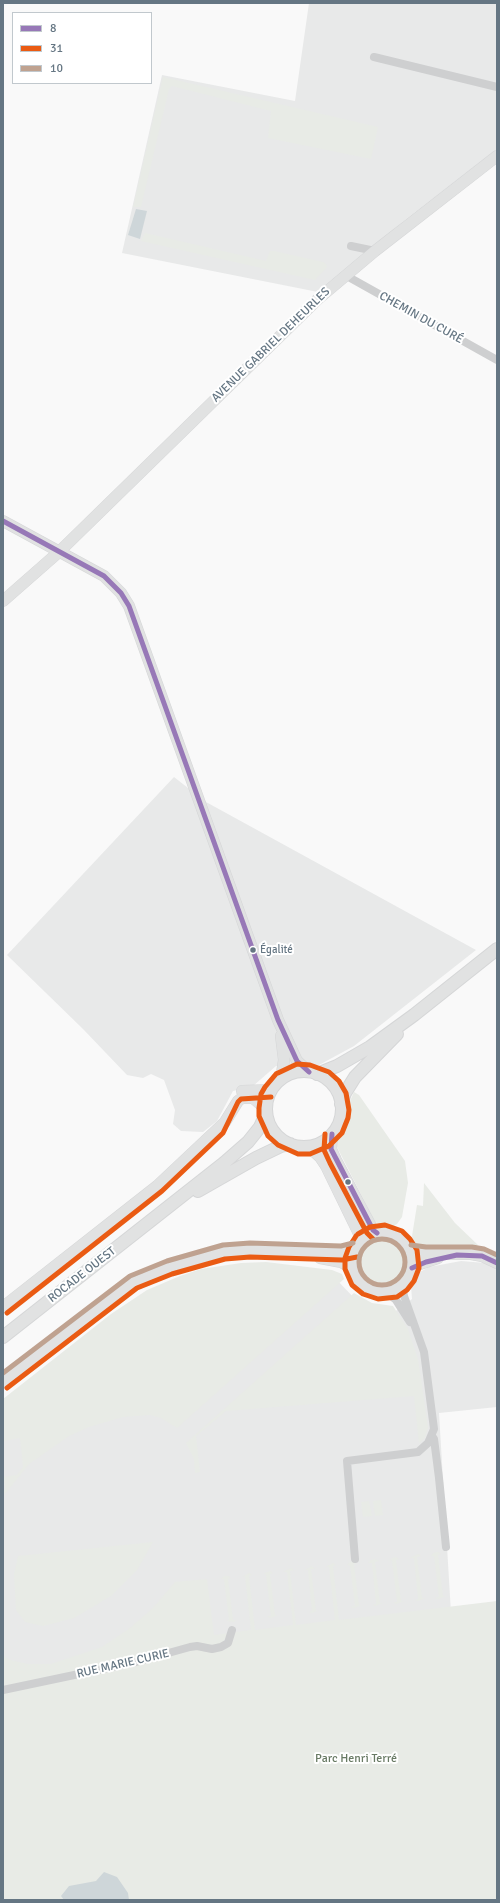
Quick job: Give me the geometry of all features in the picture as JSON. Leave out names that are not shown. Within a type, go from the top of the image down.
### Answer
[{"type":"main road","points":[[414,1015],[355,1077],[341,1104],[339,1123],[332,1134],[325,1140],[309,1146],[290,1144],[274,1132],[266,1111],[271,1090],[282,1079],[295,1073],[313,1073],[358,1055],[414,1015],[497,949]]},
{"type":"main road","points":[[313,1073],[334,1085],[341,1104]]},
{"type":"main road","name":"ROCADE OUEST","points":[[3,1337],[224,1164],[248,1142],[260,1127],[266,1111]]},
{"type":"main road","name":"ROCADE OUEST","points":[[161,1213],[256,1158],[281,1146],[290,1144]]},
{"type":"street","points":[[374,57],[497,87]]},
{"type":"street","name":"AVENUE GABRIEL DEHEURLES","points":[[3,601],[60,551],[345,275],[497,156]]},
{"type":"street","points":[[351,246],[375,251]]},
{"type":"street","name":"CHEMIN DU CURÉ","points":[[345,275],[497,360]]},
{"type":"street","points":[[3,521],[104,576],[121,593],[129,606],[278,1020],[297,1061],[313,1073]]},
{"type":"street","points":[[278,1020],[284,1060],[282,1079]]},
{"type":"street","points":[[218,1128],[232,1098],[238,1093],[244,1090],[271,1090]]},
{"type":"street","points":[[3,1307],[157,1186],[225,1122],[238,1101],[242,1098],[253,1098],[266,1111]]},
{"type":"street","points":[[332,1134],[331,1149],[336,1160],[373,1230],[377,1233]]},
{"type":"street","points":[[309,1146],[326,1166],[362,1240]]},
{"type":"street","points":[[377,1233],[391,1234],[398,1237],[405,1242],[410,1252],[412,1268],[402,1285],[395,1290],[386,1292],[373,1291],[362,1285],[354,1274],[352,1268],[355,1250],[362,1240],[377,1233]]},
{"type":"street","points":[[3,1382],[111,1298],[134,1282],[170,1267],[224,1252],[250,1250],[342,1253],[355,1250]]},
{"type":"street","points":[[276,1251],[341,1262],[352,1268]]},
{"type":"street","points":[[410,1252],[421,1254],[482,1256],[497,1263]]},
{"type":"street","points":[[412,1268],[426,1262],[457,1255]]},
{"type":"street","points":[[355,1559],[347,1460],[412,1454],[426,1446],[434,1429],[428,1376],[419,1337],[404,1296],[402,1285]]},
{"type":"street","points":[[386,1292],[396,1300],[419,1337]]},
{"type":"street","points":[[432,1436],[436,1456],[446,1547]]},
{"type":"street","name":"RUE MARIE CURIE","points":[[3,1690],[136,1662],[190,1647],[221,1647],[228,1643],[232,1630]]},
{"type":"shaded area","points":[[309,3],[497,3],[497,149],[405,220],[318,292],[122,253],[162,75],[295,101]]},
{"type":"shaded area","points":[[136,209],[147,211],[140,239],[128,235]]},
{"type":"shaded area","points":[[174,777],[206,802],[476,950],[354,1046],[319,1065],[276,1066],[253,1086],[233,1091],[217,1121],[203,1132],[181,1131],[173,1124],[175,1110],[164,1080],[151,1074],[143,1078],[127,1075],[83,1029],[7,955]]},
{"type":"shaded area","points":[[461,1261],[485,1263],[497,1269],[497,1407],[439,1413],[451,1613],[3,1699],[3,1405],[334,1277],[358,1302],[393,1313],[412,1299],[411,1286],[418,1273],[429,1267]]},
{"type":"shaded area","points":[[104,1872],[117,1877],[128,1893],[129,1900],[64,1900],[61,1896],[69,1886],[96,1881]]},
{"type":"green space","points":[[163,77],[378,127],[371,159],[268,138],[271,111],[172,86],[169,89],[141,207],[133,207]]},
{"type":"green space","points":[[145,233],[266,261],[270,251],[274,251],[323,262],[327,267],[315,280],[141,241]]},
{"type":"green space","points":[[354,1092],[359,1095],[405,1161],[408,1183],[402,1217],[397,1224],[390,1228],[375,1222],[337,1147],[337,1141],[349,1116],[350,1101]]},
{"type":"green space","points":[[424,1183],[455,1223],[478,1245],[474,1248],[417,1249],[414,1246],[412,1236],[417,1205],[423,1206]]},
{"type":"green space","points":[[382,1237],[396,1241],[403,1248],[407,1262],[403,1276],[396,1283],[382,1287],[368,1283],[361,1276],[357,1262],[361,1248],[368,1241]]},
{"type":"green space","points":[[266,1262],[332,1270],[342,1274],[344,1279],[177,1428],[161,1418],[150,1415],[123,1417],[89,1427],[69,1436],[29,1464],[5,1494],[3,1492],[5,1489],[4,1477],[17,1475],[23,1467],[20,1438],[3,1441],[3,1399],[111,1314],[147,1290],[201,1269],[241,1263]]},
{"type":"green space","points":[[354,1293],[372,1303],[393,1306],[408,1329],[418,1359],[428,1427],[425,1438],[419,1443],[414,1396],[226,1411],[196,1436],[200,1472],[195,1473],[194,1459],[186,1443]]},
{"type":"green space","points":[[381,1500],[383,1515],[375,1516],[373,1501]]},
{"type":"green space","points":[[369,1501],[372,1516],[363,1517],[361,1502]]},
{"type":"green space","points":[[153,1542],[137,1570],[111,1596],[74,1618],[43,1626],[25,1622],[16,1610],[14,1574],[18,1556]]},
{"type":"green space","points":[[438,1552],[441,1554],[438,1555],[443,1596],[446,1596],[438,1599],[435,1598],[439,1597],[434,1556],[431,1556],[433,1553]]},
{"type":"green space","points":[[418,1554],[421,1556],[417,1557],[422,1598],[425,1598],[418,1601],[415,1600],[418,1599],[414,1558],[410,1558]]},
{"type":"green space","points":[[396,1557],[399,1559],[396,1560],[401,1601],[404,1601],[396,1604],[394,1602],[397,1602],[392,1560],[389,1561]]},
{"type":"green space","points":[[375,1559],[379,1561],[375,1562],[380,1603],[383,1603],[375,1606],[373,1605],[376,1604],[372,1563],[368,1563]]},
{"type":"green space","points":[[354,1561],[357,1563],[354,1564],[359,1605],[362,1605],[354,1608],[351,1607],[355,1606],[350,1565],[347,1565]]},
{"type":"green space","name":"Parc Henri Terré","points":[[333,1563],[336,1565],[333,1566],[339,1620],[497,1601],[497,1900],[3,1900],[3,1656],[10,1660],[28,1664],[51,1664],[102,1647],[130,1628],[153,1608],[175,1582],[207,1579],[214,1635],[251,1630],[245,1576],[242,1577],[249,1573],[252,1575],[249,1576],[255,1630],[293,1625],[287,1572],[283,1572],[291,1568],[294,1570],[290,1571],[296,1625],[335,1620],[329,1567],[326,1567]]},
{"type":"green space","points":[[312,1566],[315,1569],[311,1569],[316,1611],[319,1610],[312,1613],[309,1612],[312,1611],[308,1570],[305,1570]]},
{"type":"green space","points":[[270,1571],[273,1573],[270,1574],[275,1615],[278,1615],[270,1618],[267,1616],[271,1616],[266,1574],[263,1574]]},
{"type":"green space","points":[[224,1576],[231,1578],[228,1579],[233,1620],[236,1620],[234,1622],[226,1621],[229,1620],[224,1579],[221,1579]]},
{"type":"transit line","name":"8","points":[[3,521],[104,576],[121,593],[129,606],[278,1020],[297,1061],[309,1072]]},
{"type":"transit line","name":"31","points":[[276,1074],[261,1094],[259,1108],[259,1116],[268,1136],[278,1145],[298,1154],[310,1154],[329,1146],[342,1133],[348,1118],[349,1110],[346,1093],[339,1081],[329,1072],[310,1065],[297,1064],[278,1073]]},
{"type":"transit line","name":"31","points":[[7,1313],[162,1191],[223,1133],[238,1102],[241,1099],[271,1097]]},
{"type":"transit line","name":"31","points":[[325,1134],[324,1150],[367,1233],[373,1239]]},
{"type":"transit line","name":"8","points":[[332,1134],[331,1149],[373,1230],[377,1233]]},
{"type":"transit line","name":"31","points":[[356,1236],[349,1247],[345,1258],[345,1269],[352,1285],[363,1294],[378,1299],[397,1297],[407,1290],[414,1281],[419,1268],[417,1250],[410,1239],[402,1231],[385,1225],[370,1227],[358,1234]]},
{"type":"transit line","name":"10","points":[[378,1239],[386,1239],[395,1243],[401,1249],[405,1262],[401,1275],[395,1281],[386,1285],[378,1285],[369,1281],[363,1275],[359,1266],[359,1258],[363,1249],[369,1243],[378,1239]]},
{"type":"transit line","name":"10","points":[[3,1373],[130,1276],[167,1261],[223,1245],[250,1243],[341,1246],[353,1243]]},
{"type":"transit line","name":"10","points":[[411,1245],[426,1247],[472,1247],[484,1249],[497,1255]]},
{"type":"transit line","name":"8","points":[[412,1268],[426,1262],[457,1255],[482,1256],[497,1263]]},
{"type":"transit line","name":"31","points":[[7,1388],[137,1288],[172,1274],[225,1259],[250,1257],[342,1260],[357,1257]]},
{"type":"place","name":"Égalité","points":[[253,950]]}]
